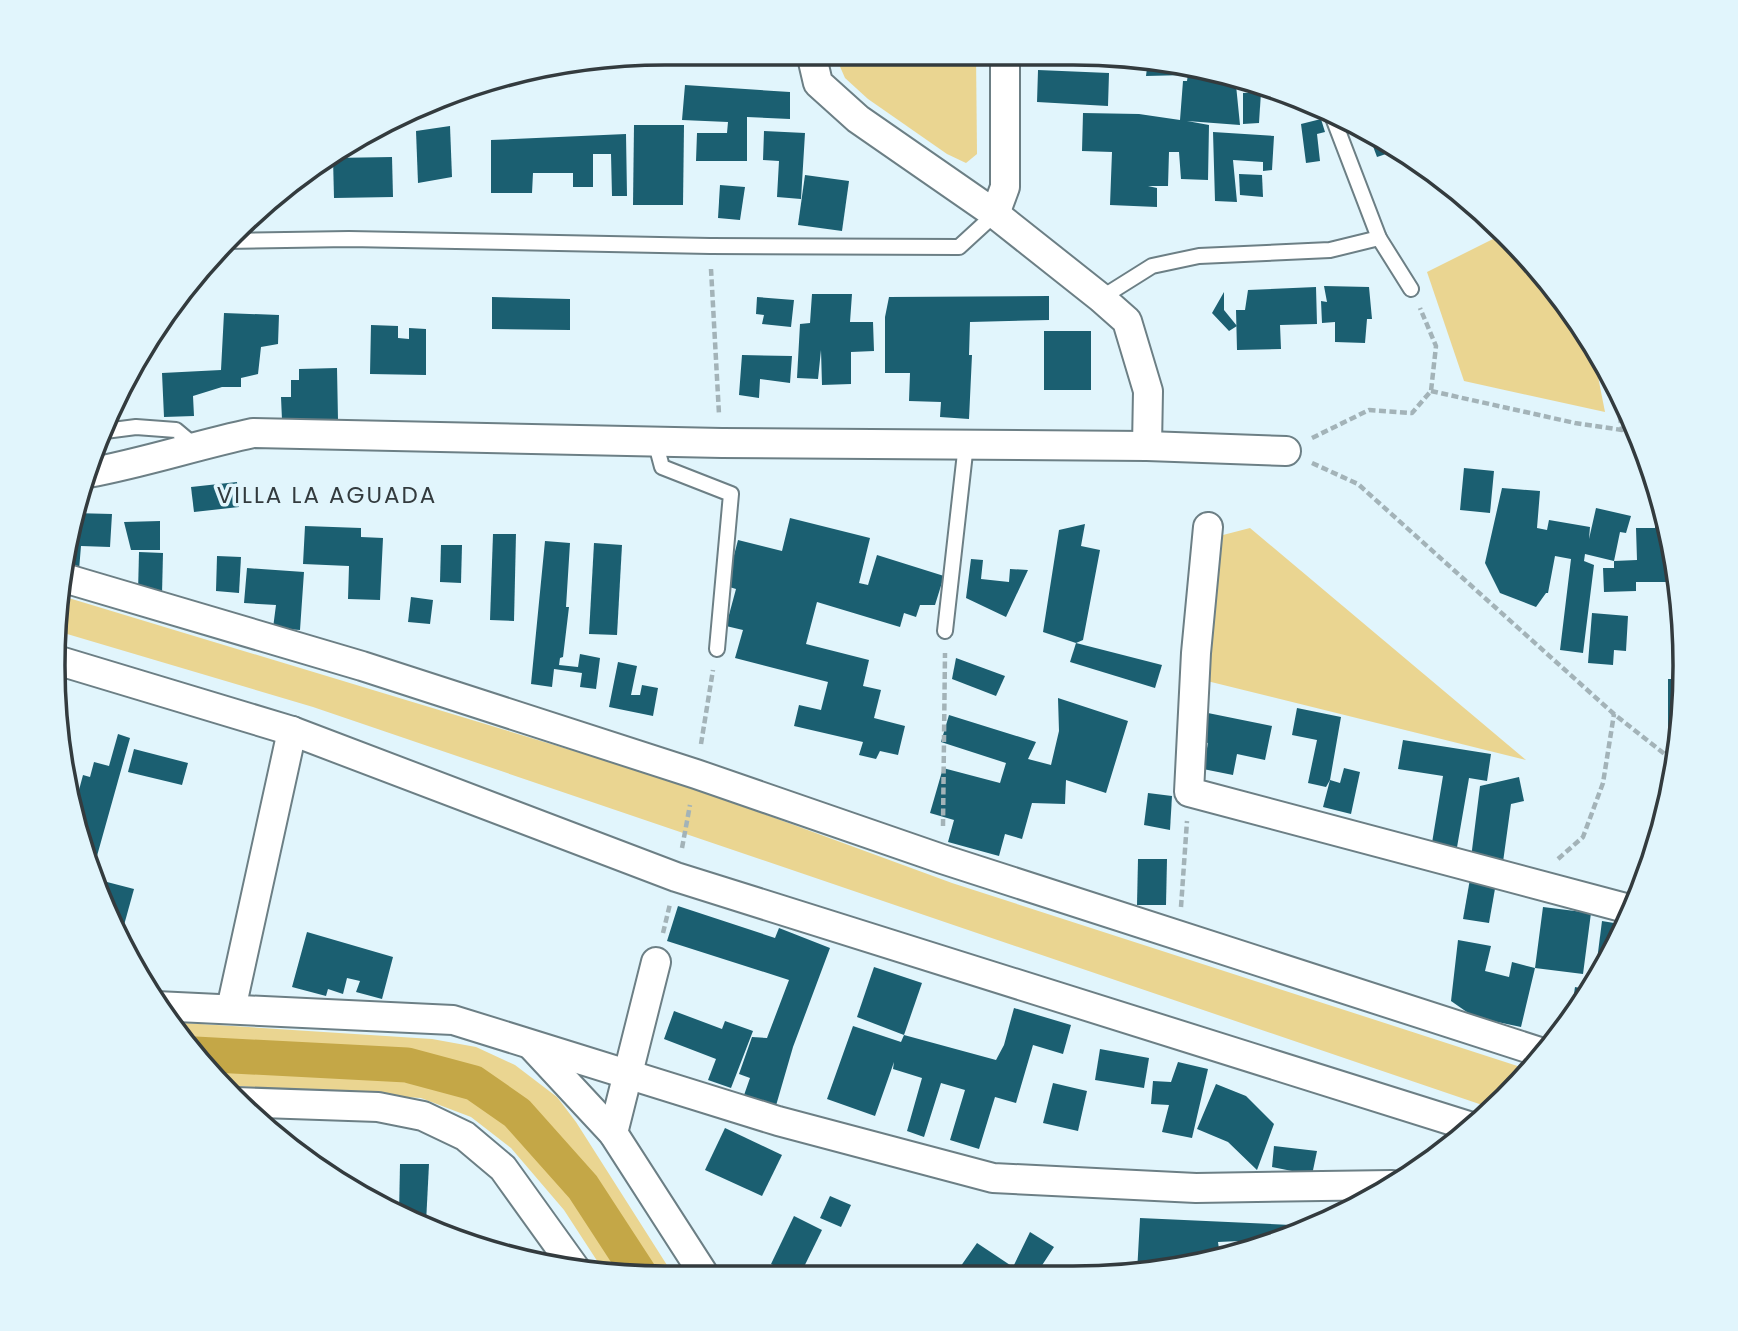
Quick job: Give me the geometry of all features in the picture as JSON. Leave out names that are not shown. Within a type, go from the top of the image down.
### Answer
[{"type":"street","points":[[814,65],[818,83],[858,119],[995,214],[1127,321],[1148,391],[1147,446]]},
{"type":"street","points":[[995,214],[1005,187],[1005,65]]},
{"type":"street","points":[[97,471],[253,433],[722,443],[1147,446],[1286,451]]},
{"type":"street","points":[[1209,527],[1196,653],[1189,792],[1622,907]]},
{"type":"street","points":[[71,580],[375,670],[696,774],[1180,937],[1534,1050]]},
{"type":"street","points":[[65,663],[292,732],[676,877],[1462,1123]]},
{"type":"street","points":[[231,1009],[292,732]]},
{"type":"street","points":[[613,1133],[656,962]]},
{"type":"street","points":[[171,1007],[453,1020],[778,1122],[993,1178],[1196,1188],[1374,1185]]},
{"type":"street","points":[[531,1045],[613,1133],[698,1266]]},
{"type":"street","points":[[254,1103],[378,1107],[423,1116],[465,1136],[503,1168],[568,1258]]},
{"type":"lane","points":[[1335,126],[1378,238],[1411,289]]},
{"type":"lane","points":[[241,241],[349,239],[710,246],[959,247],[995,214]]},
{"type":"lane","points":[[1101,298],[1152,266],[1199,256],[1330,250],[1378,238]]},
{"type":"lane","points":[[113,430],[136,427],[176,430],[195,446]]},
{"type":"lane","points":[[655,441],[662,467],[731,494],[717,649]]},
{"type":"lane","points":[[945,631],[966,443]]},
{"type":"path","points":[[710,246],[722,443]]},
{"type":"path","points":[[1286,451],[1369,410],[1412,413],[1431,391],[1436,346],[1411,289]]},
{"type":"path","points":[[1431,391],[1575,423],[1622,430]]},
{"type":"path","points":[[1620,419],[1622,430]]},
{"type":"path","points":[[1286,451],[1358,484],[1614,714],[1666,755]]},
{"type":"path","points":[[942,859],[945,631]]},
{"type":"path","points":[[656,962],[676,877],[717,649]]},
{"type":"path","points":[[1531,882],[1583,837],[1603,783],[1614,714]]},
{"type":"path","points":[[1180,937],[1189,792]]},
{"type":"shaded area","points":[[839,65],[976,65],[977,154],[966,163],[947,154],[868,99],[845,78]]},
{"type":"shaded area","points":[[1494,238],[1524,269],[1572,332],[1597,374],[1605,412],[1464,381],[1427,272]]},
{"type":"shaded area","points":[[1250,528],[1526,760],[1207,681],[1223,535]]},
{"type":"shaded area","points":[[69,598],[680,783],[952,883],[1520,1067],[1482,1105],[313,707],[66,634]]},
{"type":"shaded area","points":[[183,1023],[432,1039],[476,1047],[515,1065],[557,1097],[576,1122],[668,1266],[598,1262],[564,1210],[511,1148],[471,1117],[421,1098],[237,1086]]},
{"type":"building","points":[[1038,70],[1109,73],[1108,106],[1037,102]]},
{"type":"building","points":[[1147,70],[1184,75],[1146,76]]},
{"type":"building","points":[[1188,76],[1236,88],[1240,125],[1187,121],[1209,125],[1208,180],[1181,179],[1179,152],[1169,152],[1168,186],[1148,186],[1157,188],[1157,207],[1110,205],[1112,152],[1082,151],[1083,113],[1139,114],[1180,120],[1183,81],[1187,81]]},
{"type":"building","points":[[685,85],[790,92],[790,119],[747,117],[747,161],[696,161],[697,133],[727,133],[728,122],[682,120]]},
{"type":"building","points":[[1243,93],[1261,95],[1259,123],[1243,124]]},
{"type":"building","points":[[1321,119],[1325,132],[1317,134],[1320,161],[1306,163],[1301,124]]},
{"type":"building","points":[[634,125],[684,125],[683,205],[633,205]]},
{"type":"building","points":[[450,126],[452,177],[418,183],[416,131]]},
{"type":"building","points":[[764,131],[805,133],[801,199],[777,197],[779,161],[763,160]]},
{"type":"building","points":[[1213,132],[1274,136],[1272,170],[1263,171],[1263,162],[1233,160],[1237,202],[1215,201]]},
{"type":"building","points":[[626,134],[627,196],[612,196],[611,154],[593,154],[593,187],[573,187],[573,173],[533,173],[532,193],[491,193],[491,140]]},
{"type":"building","points":[[1372,145],[1387,154],[1377,157]]},
{"type":"building","points":[[392,157],[393,197],[334,198],[333,165],[345,158]]},
{"type":"building","points":[[1239,174],[1262,175],[1263,197],[1240,195]]},
{"type":"building","points":[[805,175],[849,181],[842,231],[798,225]]},
{"type":"building","points":[[720,185],[745,187],[740,220],[718,218]]},
{"type":"building","points":[[1324,286],[1369,287],[1372,319],[1367,319],[1365,343],[1335,342],[1335,322],[1322,323],[1321,301],[1327,302]]},
{"type":"building","points":[[1316,287],[1317,324],[1280,325],[1281,349],[1237,350],[1236,310],[1245,310],[1248,290]]},
{"type":"building","points":[[1224,292],[1224,310],[1237,326],[1229,331],[1212,313]]},
{"type":"building","points":[[812,294],[852,294],[850,322],[873,322],[874,351],[851,352],[851,384],[822,385],[821,350],[818,379],[797,378],[800,324],[810,323]]},
{"type":"building","points":[[1049,296],[1049,320],[970,322],[969,355],[972,355],[969,419],[940,417],[941,402],[909,401],[910,373],[885,373],[885,317],[889,297]]},
{"type":"building","points":[[492,297],[570,299],[570,330],[492,329]]},
{"type":"building","points":[[757,297],[794,300],[791,327],[762,324],[764,315],[756,314]]},
{"type":"building","points":[[224,313],[279,315],[278,344],[261,347],[258,374],[241,378],[241,387],[222,387],[193,396],[194,416],[164,417],[162,373],[221,370]]},
{"type":"building","points":[[371,325],[398,326],[398,338],[409,339],[409,328],[426,329],[426,375],[370,374]]},
{"type":"building","points":[[1044,331],[1091,331],[1091,390],[1044,390]]},
{"type":"building","points":[[742,355],[792,356],[790,383],[760,379],[759,398],[739,395]]},
{"type":"building","points":[[337,368],[338,420],[282,420],[281,397],[291,397],[291,380],[299,380],[299,369]]},
{"type":"building","points":[[1464,468],[1494,471],[1490,513],[1460,510]]},
{"type":"building","points":[[237,482],[239,507],[194,512],[191,487]]},
{"type":"building","points":[[1502,488],[1540,491],[1537,528],[1547,530],[1549,520],[1590,527],[1589,539],[1596,508],[1631,516],[1626,533],[1620,532],[1614,561],[1585,554],[1584,561],[1594,565],[1583,653],[1560,650],[1571,559],[1555,556],[1548,593],[1536,607],[1500,593],[1485,563]]},
{"type":"building","points":[[84,513],[112,514],[110,547],[81,546],[79,570],[73,570]]},
{"type":"building","points":[[790,518],[870,538],[859,583],[868,585],[877,555],[944,576],[935,605],[920,605],[916,617],[904,613],[900,627],[817,602],[806,644],[869,660],[863,686],[881,690],[874,718],[905,726],[898,755],[880,751],[876,759],[859,755],[863,742],[794,726],[799,705],[821,710],[828,682],[735,658],[743,630],[726,626],[736,589],[726,586],[738,540],[782,551]]},
{"type":"building","points":[[1655,518],[1667,582],[1636,582],[1636,591],[1604,592],[1603,568],[1614,568],[1614,561],[1637,560],[1636,528],[1655,528]]},
{"type":"building","points":[[160,521],[160,550],[131,550],[124,522]]},
{"type":"building","points":[[1085,524],[1081,546],[1100,550],[1083,640],[1076,643],[1043,632],[1059,530]]},
{"type":"building","points":[[305,526],[361,528],[361,537],[383,538],[380,600],[348,599],[349,566],[303,564]]},
{"type":"building","points":[[493,534],[516,534],[514,621],[490,620]]},
{"type":"building","points":[[545,541],[570,543],[566,607],[569,607],[563,657],[560,658],[559,665],[578,667],[580,654],[600,658],[596,689],[580,687],[582,673],[554,669],[552,687],[531,684]]},
{"type":"building","points":[[594,543],[622,545],[617,635],[589,634]]},
{"type":"building","points":[[441,545],[462,545],[461,583],[440,582]]},
{"type":"building","points":[[139,552],[163,553],[162,594],[138,593]]},
{"type":"building","points":[[217,556],[241,557],[239,593],[216,591]]},
{"type":"building","points":[[971,559],[983,560],[981,579],[1009,582],[1010,569],[1028,570],[1006,617],[966,598]]},
{"type":"building","points":[[247,568],[304,572],[300,630],[273,628],[276,605],[244,603]]},
{"type":"building","points":[[411,597],[433,600],[430,624],[408,622]]},
{"type":"building","points":[[1592,613],[1628,616],[1626,651],[1614,650],[1613,665],[1588,663]]},
{"type":"building","points":[[1076,643],[1162,665],[1155,688],[1070,662]]},
{"type":"building","points":[[956,658],[1005,676],[996,696],[952,679]]},
{"type":"building","points":[[618,662],[637,666],[631,695],[640,695],[642,685],[658,688],[653,716],[609,707]]},
{"type":"building","points":[[1668,679],[1673,679],[1672,705],[1668,737]]},
{"type":"building","points":[[1058,698],[1128,721],[1106,793],[1066,780],[1065,804],[1032,803],[1022,839],[1005,834],[999,856],[948,842],[954,820],[930,813],[943,768],[1000,783],[1006,763],[941,742],[949,715],[1036,742],[1028,759],[1051,765],[1059,731]]},
{"type":"building","points":[[1297,708],[1341,717],[1330,780],[1326,787],[1308,783],[1317,740],[1292,735]]},
{"type":"building","points":[[1203,712],[1272,726],[1265,760],[1237,754],[1233,775],[1203,769],[1208,743],[1197,741]]},
{"type":"building","points":[[118,734],[130,738],[97,856],[78,790],[83,775],[90,777],[94,762],[109,766]]},
{"type":"building","points":[[1403,740],[1491,754],[1487,781],[1469,778],[1456,853],[1431,849],[1443,776],[1398,769]]},
{"type":"building","points":[[134,749],[188,763],[182,785],[128,772]]},
{"type":"building","points":[[1344,768],[1360,772],[1351,814],[1323,807],[1330,780],[1340,783]]},
{"type":"building","points":[[1519,777],[1524,801],[1511,804],[1503,862],[1471,858],[1480,786]]},
{"type":"building","points":[[1148,793],[1172,796],[1170,830],[1144,825]]},
{"type":"building","points":[[1138,859],[1167,859],[1166,905],[1137,905]]},
{"type":"building","points":[[1470,879],[1496,883],[1489,923],[1463,919]]},
{"type":"building","points":[[107,882],[134,889],[124,925],[110,895]]},
{"type":"building","points":[[678,906],[775,938],[779,928],[830,948],[793,1047],[775,1109],[743,1098],[750,1078],[739,1074],[752,1037],[767,1038],[789,980],[667,941]]},
{"type":"building","points":[[1543,907],[1591,913],[1583,974],[1535,968]]},
{"type":"building","points":[[1602,921],[1615,923],[1611,931],[1597,958]]},
{"type":"building","points":[[307,932],[393,957],[382,999],[356,992],[360,981],[347,978],[343,994],[328,989],[326,996],[292,987]]},
{"type":"building","points":[[1458,940],[1491,946],[1485,971],[1509,977],[1512,962],[1535,968],[1521,1027],[1474,1017],[1451,1001]]},
{"type":"building","points":[[874,967],[922,983],[904,1035],[857,1017]]},
{"type":"building","points":[[1014,1008],[1071,1025],[1063,1054],[1033,1045],[1016,1103],[995,1097],[979,1149],[950,1140],[965,1090],[941,1083],[924,1137],[907,1131],[922,1078],[893,1069],[894,1062],[875,1116],[827,1099],[853,1026],[901,1042],[904,1035],[996,1060],[1004,1045]]},
{"type":"building","points":[[674,1011],[722,1029],[725,1021],[753,1031],[731,1088],[708,1080],[716,1059],[664,1039]]},
{"type":"building","points":[[1100,1049],[1149,1058],[1144,1088],[1095,1080]]},
{"type":"building","points":[[1178,1062],[1208,1069],[1192,1138],[1162,1132],[1169,1105],[1151,1104],[1153,1081],[1171,1082]]},
{"type":"building","points":[[1053,1083],[1087,1091],[1078,1131],[1043,1123]]},
{"type":"building","points":[[1216,1084],[1246,1096],[1274,1124],[1257,1170],[1228,1142],[1197,1129]]},
{"type":"building","points":[[725,1128],[782,1155],[762,1196],[705,1170]]},
{"type":"building","points":[[1274,1146],[1317,1151],[1312,1175],[1272,1167]]},
{"type":"building","points":[[400,1164],[429,1164],[426,1216],[399,1204]]},
{"type":"building","points":[[830,1196],[851,1205],[841,1227],[820,1218]]},
{"type":"building","points":[[794,1216],[822,1230],[804,1266],[771,1264]]},
{"type":"building","points":[[1140,1218],[1291,1225],[1240,1242],[1218,1242],[1219,1248],[1138,1262]]},
{"type":"building","points":[[1030,1232],[1054,1247],[1042,1266],[1013,1266]]},
{"type":"building","points":[[977,1243],[1012,1266],[961,1266]]},
{"type":"waterway","points":[[208,1055],[407,1065],[474,1083],[517,1113],[583,1187],[634,1265]]},
{"type":"district","name":"VILLA LA AGUADA","points":[[327,495]]}]
